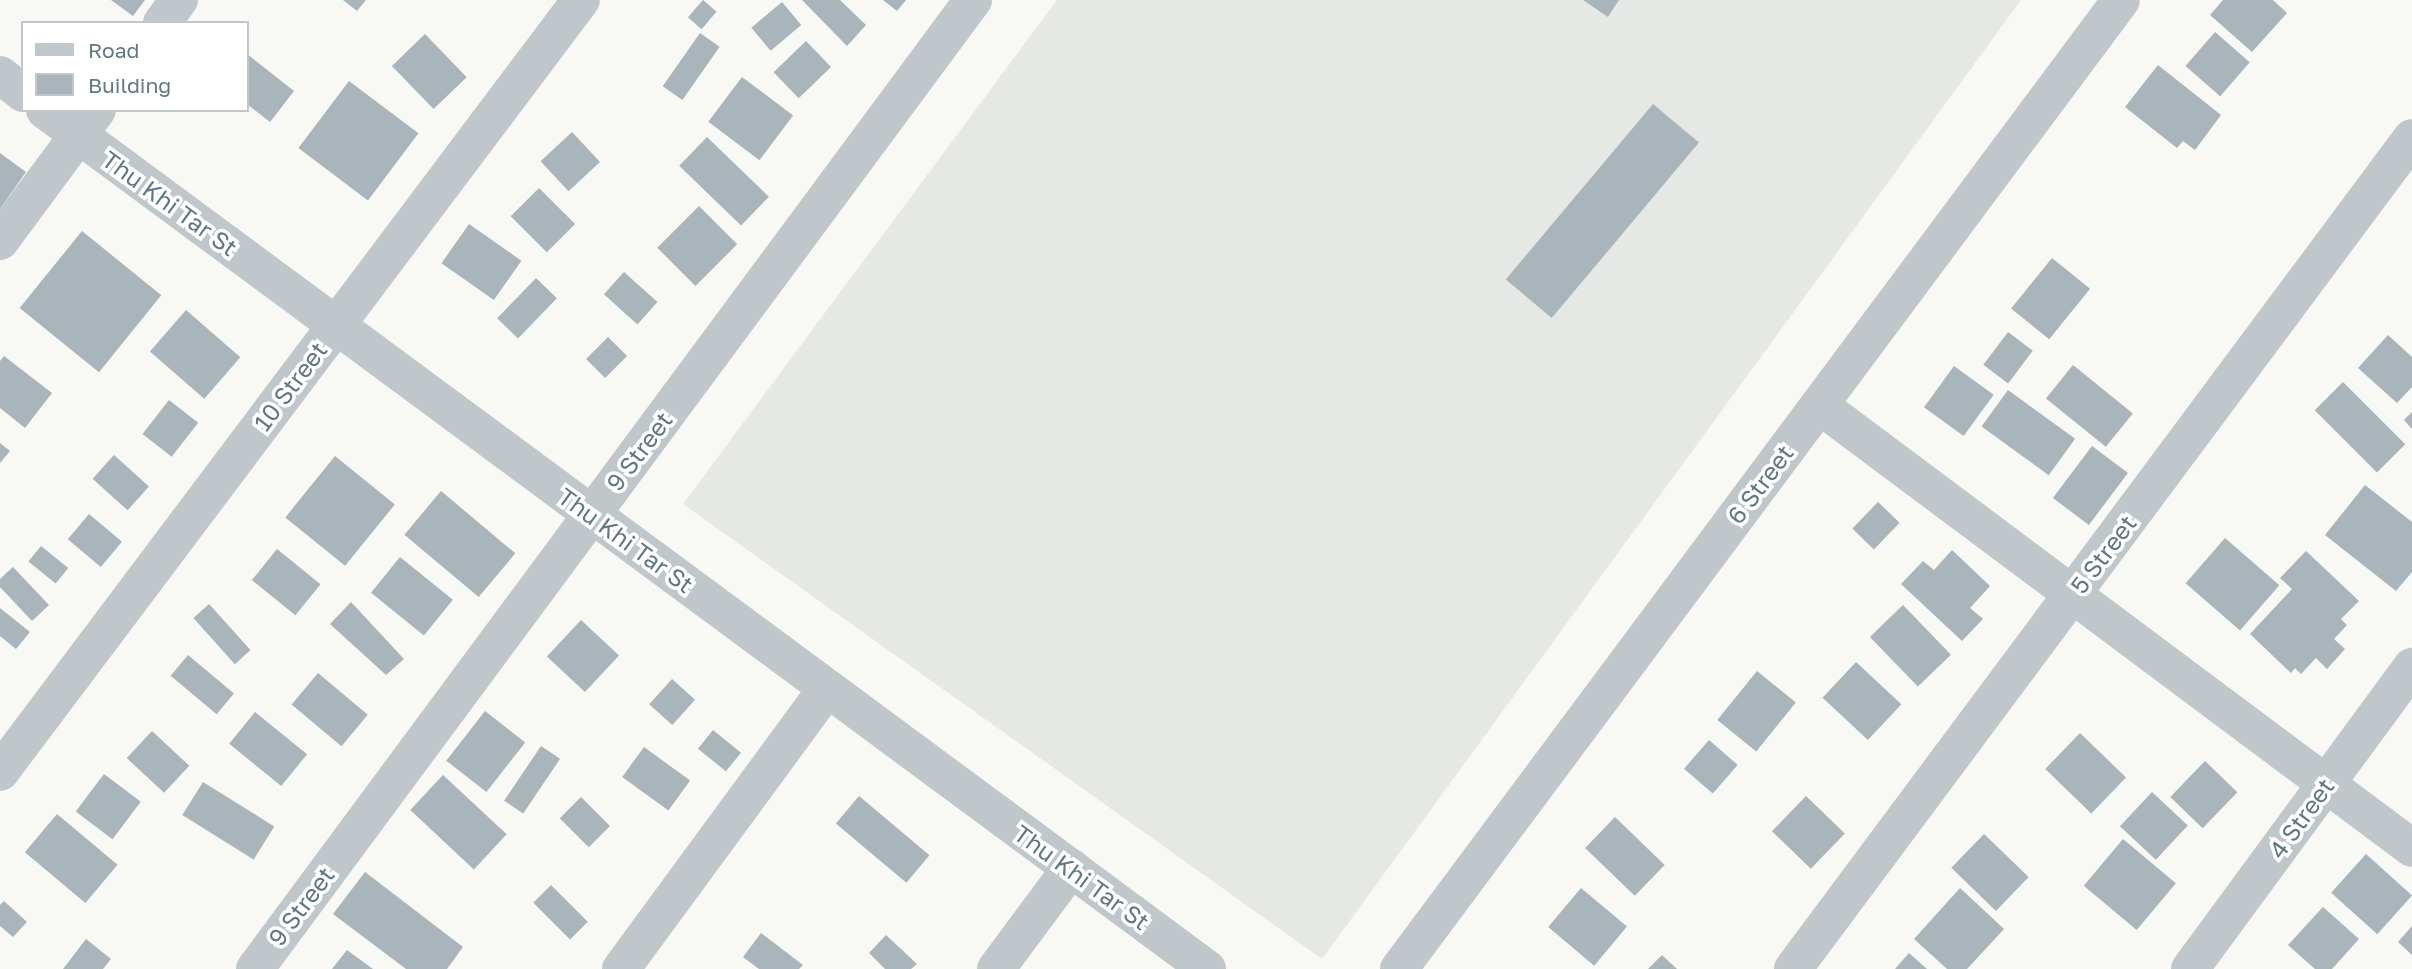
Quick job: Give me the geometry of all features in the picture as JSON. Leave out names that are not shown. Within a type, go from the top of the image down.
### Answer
[{"type":"street","points":[[163,21],[179,0]]},
{"type":"street","name":"10 Street","points":[[0,772],[581,0]]},
{"type":"street","name":"9 Street","points":[[255,969],[973,0]]},
{"type":"street","name":"6 Street","points":[[1399,969],[2121,0]]},
{"type":"street","points":[[0,75],[21,91]]},
{"type":"street","name":"Thu Khi Tar St","points":[[52,112],[88,123],[336,325],[1207,969]]},
{"type":"street","points":[[0,241],[88,123]]},
{"type":"street","name":"5 Street","points":[[1793,969],[2412,138]]},
{"type":"street","points":[[1819,405],[2412,848]]},
{"type":"street","name":"4 Street","points":[[2190,969],[2412,667]]},
{"type":"street","points":[[621,969],[827,689]]},
{"type":"street","points":[[996,969],[1071,868]]},
{"type":"shaded area","points":[[1057,0],[2021,0],[1322,959],[683,504]]},
{"type":"building","points":[[111,0],[145,0],[133,16]]},
{"type":"building","points":[[343,0],[366,0],[357,11]]},
{"type":"building","points":[[703,0],[717,12],[701,29],[688,17]]},
{"type":"building","points":[[802,0],[840,0],[866,25],[847,46]]},
{"type":"building","points":[[883,0],[906,0],[897,11]]},
{"type":"building","points":[[1583,0],[1619,0],[1608,17]]},
{"type":"building","points":[[2223,0],[2273,0],[2287,13],[2252,52],[2210,15]]},
{"type":"building","points":[[782,2],[801,25],[771,51],[751,28]]},
{"type":"building","points":[[2215,32],[2250,62],[2220,96],[2185,66]]},
{"type":"building","points":[[700,33],[720,47],[682,100],[663,86]]},
{"type":"building","points":[[425,34],[467,77],[434,109],[392,66]]},
{"type":"building","points":[[806,41],[831,67],[799,98],[774,72]]},
{"type":"building","points":[[248,55],[294,91],[270,122],[248,105]]},
{"type":"building","points":[[2158,65],[2221,115],[2195,150],[2183,141],[2177,148],[2125,107]]},
{"type":"building","points":[[742,77],[793,116],[759,160],[708,122]]},
{"type":"building","points":[[349,81],[418,133],[368,200],[298,148]]},
{"type":"building","points":[[1653,104],[1699,143],[1552,318],[1506,279]]},
{"type":"building","points":[[572,132],[600,162],[569,191],[541,161]]},
{"type":"building","points":[[707,137],[769,197],[741,226],[679,166]]},
{"type":"building","points":[[0,153],[26,172],[0,209]]},
{"type":"building","points":[[539,188],[575,224],[547,252],[511,216]]},
{"type":"building","points":[[699,206],[737,244],[695,286],[657,248]]},
{"type":"building","points":[[469,224],[521,261],[494,300],[441,263]]},
{"type":"building","points":[[82,231],[161,295],[99,372],[20,308]]},
{"type":"building","points":[[2052,258],[2090,289],[2049,339],[2011,309]]},
{"type":"building","points":[[624,272],[657,302],[637,324],[604,294]]},
{"type":"building","points":[[536,278],[557,298],[518,338],[497,318]]},
{"type":"building","points":[[186,310],[240,357],[204,399],[150,352]]},
{"type":"building","points":[[2008,332],[2033,351],[2008,383],[1983,365]]},
{"type":"building","points":[[2388,335],[2412,357],[2412,387],[2397,403],[2358,368]]},
{"type":"building","points":[[608,337],[627,356],[605,378],[586,359]]},
{"type":"building","points":[[4,356],[52,393],[25,428],[0,408],[0,361]]},
{"type":"building","points":[[2073,365],[2133,413],[2106,447],[2046,398]]},
{"type":"building","points":[[1954,366],[1994,395],[1964,436],[1924,407]]},
{"type":"building","points":[[2343,382],[2405,444],[2377,473],[2315,410]]},
{"type":"building","points":[[2008,390],[2075,439],[2049,475],[1982,426]]},
{"type":"building","points":[[169,400],[198,423],[172,457],[143,434]]},
{"type":"building","points":[[2412,412],[2412,429],[2404,420]]},
{"type":"building","points":[[0,443],[10,451],[0,463]]},
{"type":"building","points":[[2092,446],[2128,473],[2089,525],[2053,498]]},
{"type":"building","points":[[114,455],[149,486],[128,510],[93,479]]},
{"type":"building","points":[[335,456],[395,504],[345,566],[285,517]]},
{"type":"building","points":[[2365,485],[2412,522],[2412,572],[2396,591],[2325,535]]},
{"type":"building","points":[[441,491],[515,553],[479,597],[404,535]]},
{"type":"building","points":[[1878,502],[1900,523],[1874,549],[1852,529]]},
{"type":"building","points":[[89,514],[122,542],[101,567],[68,539]]},
{"type":"building","points":[[2225,538],[2279,585],[2240,631],[2186,583]]},
{"type":"building","points":[[41,546],[68,568],[56,584],[28,562]]},
{"type":"building","points":[[277,549],[321,584],[295,615],[252,580]]},
{"type":"building","points":[[1952,550],[1990,586],[1970,608],[1983,619],[1962,641],[1901,584],[1923,561],[1934,570]]},
{"type":"building","points":[[2306,551],[2359,601],[2341,619],[2347,625],[2334,639],[2345,649],[2327,669],[2316,658],[2301,674],[2295,668],[2291,673],[2250,634],[2292,589],[2280,578]]},
{"type":"building","points":[[400,557],[453,600],[424,636],[371,593]]},
{"type":"building","points":[[13,567],[49,605],[32,621],[0,587],[0,579]]},
{"type":"building","points":[[351,602],[404,659],[386,675],[330,624]]},
{"type":"building","points":[[209,604],[250,650],[235,664],[193,618]]},
{"type":"building","points":[[1903,605],[1951,655],[1918,687],[1870,637]]},
{"type":"building","points":[[0,608],[30,632],[16,649],[0,636]]},
{"type":"building","points":[[581,620],[619,655],[585,692],[547,657]]},
{"type":"building","points":[[188,655],[234,694],[217,714],[171,676]]},
{"type":"building","points":[[1856,662],[1901,704],[1868,740],[1823,698]]},
{"type":"building","points":[[1757,671],[1796,702],[1756,751],[1717,720]]},
{"type":"building","points":[[318,673],[368,715],[341,746],[292,704]]},
{"type":"building","points":[[672,679],[695,700],[672,725],[649,704]]},
{"type":"building","points":[[485,711],[525,742],[486,792],[446,761]]},
{"type":"building","points":[[255,712],[307,754],[281,786],[229,744]]},
{"type":"building","points":[[713,730],[741,753],[726,771],[698,749]]},
{"type":"building","points":[[152,731],[189,766],[164,793],[127,758]]},
{"type":"building","points":[[2080,733],[2126,777],[2091,813],[2045,769]]},
{"type":"building","points":[[1709,740],[1738,765],[1713,794],[1684,769]]},
{"type":"building","points":[[541,746],[560,759],[523,814],[504,801]]},
{"type":"building","points":[[644,747],[690,781],[668,810],[622,777]]},
{"type":"building","points":[[2205,761],[2237,792],[2203,828],[2170,797]]},
{"type":"building","points":[[104,774],[141,802],[112,839],[76,812]]},
{"type":"building","points":[[443,775],[507,834],[474,869],[410,810]]},
{"type":"building","points":[[203,782],[274,827],[254,860],[182,815]]},
{"type":"building","points":[[2152,792],[2188,825],[2156,860],[2120,826]]},
{"type":"building","points":[[859,796],[929,855],[906,883],[836,824]]},
{"type":"building","points":[[1806,796],[1845,834],[1811,869],[1772,831]]},
{"type":"building","points":[[581,797],[610,826],[589,847],[560,818]]},
{"type":"building","points":[[57,814],[118,865],[85,903],[25,852]]},
{"type":"building","points":[[1615,817],[1665,865],[1635,896],[1585,848]]},
{"type":"building","points":[[1984,834],[2029,877],[1996,911],[1951,868]]},
{"type":"building","points":[[2123,839],[2176,883],[2137,930],[2084,886]]},
{"type":"building","points":[[2366,854],[2412,895],[2377,934],[2331,893]]},
{"type":"building","points":[[365,872],[463,947],[447,969],[406,969],[333,914]]},
{"type":"building","points":[[551,885],[588,922],[570,939],[533,903]]},
{"type":"building","points":[[1581,888],[1627,927],[1594,966],[1548,927]]},
{"type":"building","points":[[1960,888],[2004,929],[1967,969],[1947,969],[1914,939]]},
{"type":"building","points":[[4,901],[27,922],[13,937],[0,926],[0,905]]},
{"type":"building","points":[[2323,907],[2359,939],[2332,969],[2315,969],[2288,945]]},
{"type":"building","points":[[2412,926],[2412,955],[2398,942]]},
{"type":"building","points":[[761,933],[803,965],[799,969],[759,969],[743,957]]},
{"type":"building","points":[[886,935],[917,964],[911,969],[885,969],[869,953]]},
{"type":"building","points":[[86,939],[111,959],[103,969],[63,969]]},
{"type":"building","points":[[347,950],[373,969],[332,969]]},
{"type":"building","points":[[1909,953],[1927,969],[1895,969]]},
{"type":"building","points":[[1662,955],[1677,969],[1648,969]]}]
